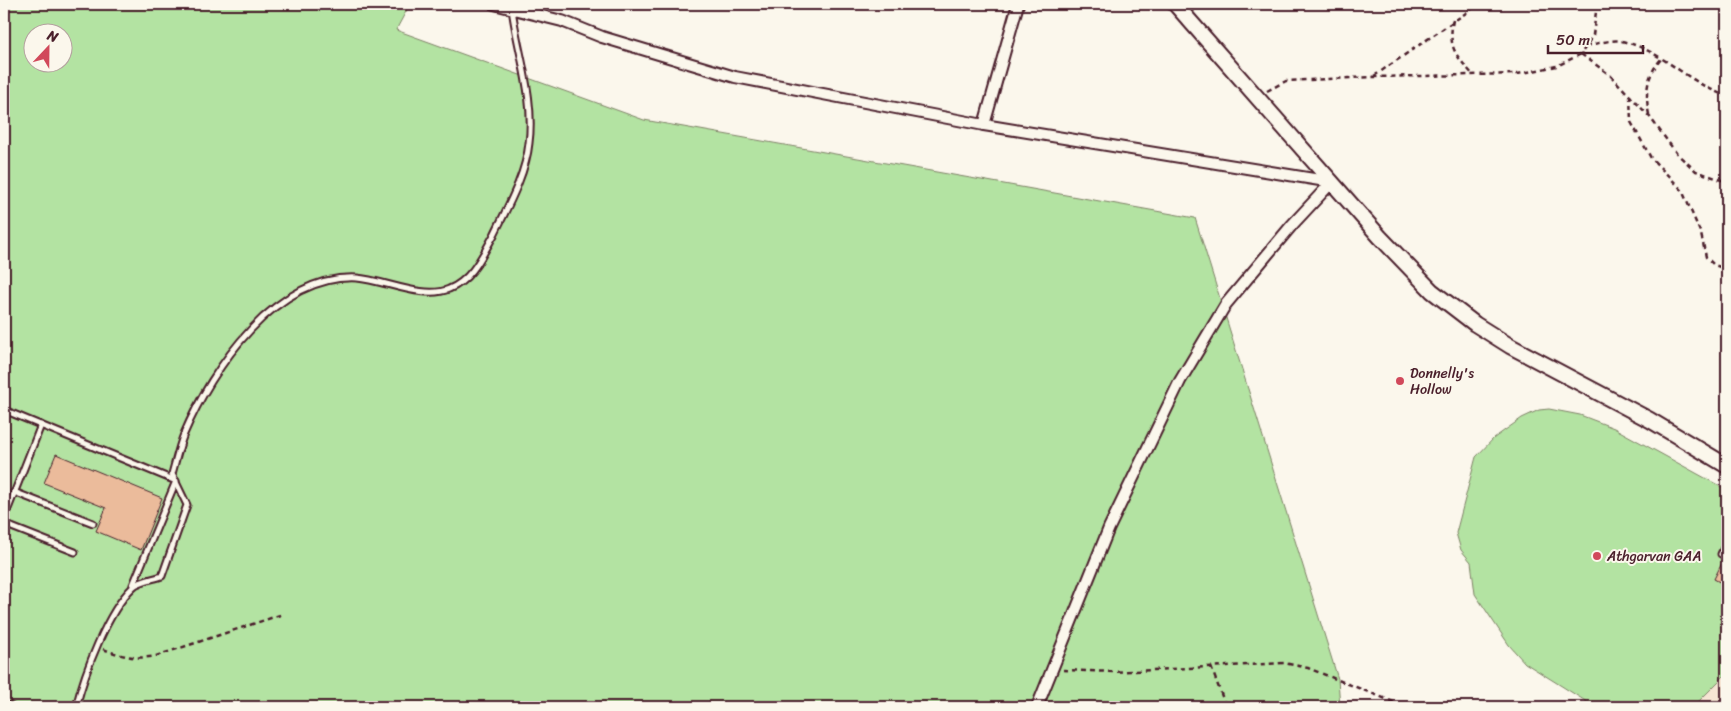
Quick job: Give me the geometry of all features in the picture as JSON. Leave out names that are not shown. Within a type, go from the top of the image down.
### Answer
[{"type":"main road","points":[[1175,4],[1406,266],[1432,291],[1475,324],[1550,369],[1650,420],[1727,466]]},
{"type":"street","points":[[494,4],[516,6],[602,37],[735,77],[984,125],[1332,182]]},
{"type":"street","points":[[984,125],[1018,4]]},
{"type":"street","points":[[1036,707],[1109,528],[1180,381],[1226,304],[1244,280],[1332,182]]},
{"type":"lane","points":[[134,586],[162,576],[187,505],[172,474],[184,434],[211,382],[249,331],[284,301],[322,281],[356,278],[427,293],[449,290],[468,277],[484,254],[513,197],[529,144],[530,114],[516,6]]},
{"type":"lane","points":[[4,410],[176,481]]},
{"type":"lane","points":[[4,519],[41,425]]},
{"type":"lane","points":[[76,707],[97,647],[110,620],[134,586],[176,481]]},
{"type":"lane","points":[[14,492],[93,523]]},
{"type":"lane","points":[[4,524],[75,552]]},
{"type":"lane","points":[[1721,554],[1727,542]]},
{"type":"lane","points":[[4,704],[12,707]]},
{"type":"path","points":[[1373,77],[1479,4]]},
{"type":"path","points":[[1256,96],[1286,81],[1518,74],[1556,66],[1581,54],[1593,35],[1597,4]]},
{"type":"path","points":[[1454,20],[1450,39],[1455,55],[1473,75]]},
{"type":"path","points":[[1586,46],[1620,41],[1662,58],[1705,86],[1727,96]]},
{"type":"path","points":[[1581,54],[1610,75],[1630,95],[1649,116],[1677,154],[1696,171],[1727,182]]},
{"type":"path","points":[[1649,116],[1645,94],[1648,78],[1662,58]]},
{"type":"path","points":[[1630,95],[1631,122],[1651,158],[1682,190],[1701,234],[1706,257],[1714,265],[1727,268]]},
{"type":"path","points":[[97,647],[125,657],[141,659],[156,656],[284,614]]},
{"type":"path","points":[[1052,667],[1080,672],[1284,664],[1308,668],[1406,707]]},
{"type":"path","points":[[1211,667],[1226,707]]},
{"type":"shaded area","points":[[1727,673],[1727,707],[1693,707]]},
{"type":"green space","points":[[4,4],[410,4],[396,30],[644,120],[1195,218],[1338,679],[1340,707],[4,707]]},
{"type":"green space","name":"Athgarvan GAA","points":[[1549,409],[1580,415],[1614,428],[1727,490],[1727,673],[1693,707],[1595,707],[1525,663],[1509,645],[1475,594],[1471,562],[1461,550],[1456,533],[1476,457],[1494,438],[1522,418],[1539,410]]},
{"type":"building","points":[[56,454],[162,498],[141,550],[96,531],[106,508],[44,483]]},
{"type":"building","points":[[1722,563],[1727,566],[1727,586],[1714,579]]},
{"type":"place","name":"Donnelly's Hollow","points":[[1400,381]]},
{"type":"place","name":"Athgarvan GAA","points":[[1597,556]]}]
